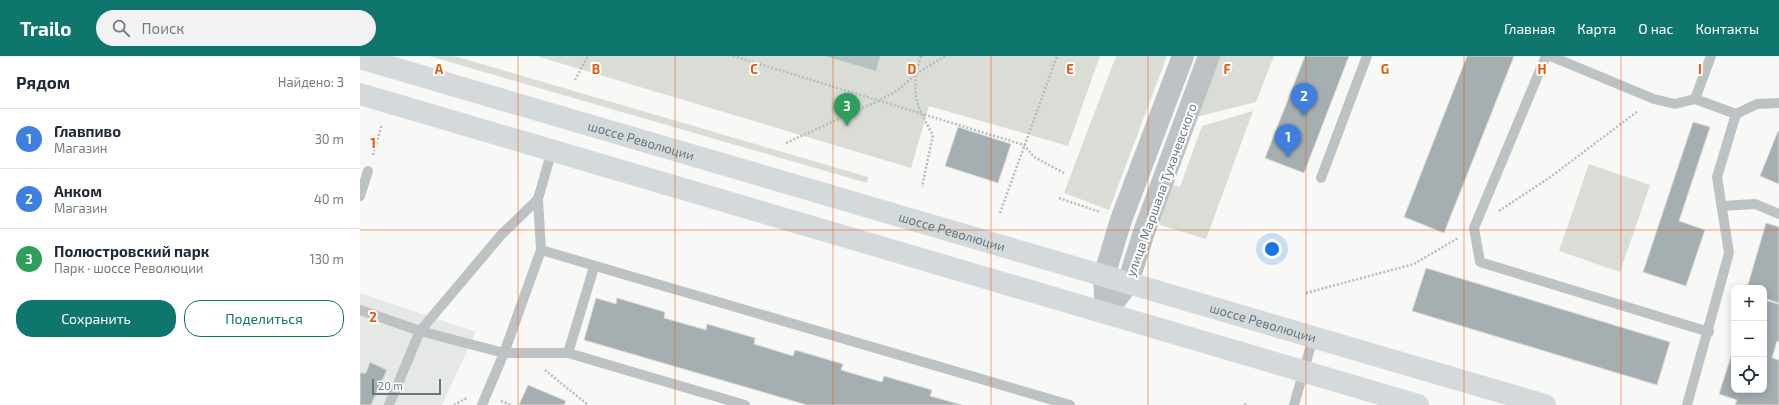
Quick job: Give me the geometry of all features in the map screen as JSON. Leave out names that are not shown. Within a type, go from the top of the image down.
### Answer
[{"type":"main road","name":"шоссе Революции","points":[[360,58],[1545,405]]},
{"type":"main road","points":[[360,94],[1418,405]]},
{"type":"street","name":"улица Маршала Тухачевского","points":[[1106,313],[1104,276],[1121,220],[1183,56]]},
{"type":"street","name":"улица Маршала Тухачевского","points":[[1106,313],[1128,283],[1145,229],[1209,56]]},
{"type":"lane","points":[[1321,178],[1367,56]]},
{"type":"lane","points":[[1546,56],[1474,228],[1480,262],[1709,332]]},
{"type":"lane","points":[[1550,56],[1654,99],[1675,104],[1695,99],[1736,114],[1757,104],[1779,103]]},
{"type":"lane","points":[[1695,99],[1711,56]]},
{"type":"lane","points":[[1687,405],[1709,332],[1730,253],[1717,177],[1736,114]]},
{"type":"lane","points":[[482,405],[504,353],[541,250],[538,200],[552,150]]},
{"type":"lane","points":[[360,196],[368,171]]},
{"type":"lane","points":[[389,405],[420,331],[501,235],[538,200]]},
{"type":"lane","points":[[1722,206],[1755,204],[1779,214]]},
{"type":"lane","points":[[541,250],[594,267],[1070,405]]},
{"type":"lane","points":[[568,353],[594,267]]},
{"type":"lane","points":[[360,310],[420,331],[504,353],[568,353],[745,405]]},
{"type":"lane","points":[[1294,405],[1313,338]]},
{"type":"path","points":[[575,80],[588,56]]},
{"type":"path","points":[[733,56],[878,102],[1024,144],[1034,157],[1064,173]]},
{"type":"path","points":[[921,56],[916,74],[914,95],[921,114],[933,135],[922,187]]},
{"type":"path","points":[[786,143],[878,102],[898,90],[916,74],[946,56]]},
{"type":"path","points":[[1000,213],[1057,56]]},
{"type":"path","points":[[368,171],[388,102]]},
{"type":"path","points":[[1059,198],[1104,214]]},
{"type":"path","points":[[523,353],[588,405]]},
{"type":"shaded area","points":[[429,56],[454,56],[868,177],[867,183]]},
{"type":"shaded area","points":[[536,56],[1100,56],[1068,146],[929,106],[911,168]]},
{"type":"shaded area","points":[[825,56],[880,56],[876,71]]},
{"type":"shaded area","points":[[1116,56],[1167,56],[1109,210],[1064,193]]},
{"type":"shaded area","points":[[1220,56],[1274,56],[1256,102],[1196,117]]},
{"type":"shaded area","points":[[1253,111],[1206,239],[1157,224],[1172,184],[1180,187],[1202,126]]},
{"type":"shaded area","points":[[1589,164],[1650,185],[1620,272],[1559,251]]},
{"type":"shaded area","points":[[360,293],[476,332],[442,405],[360,405]]},
{"type":"building","points":[[1305,56],[1349,56],[1304,173],[1265,158]]},
{"type":"building","points":[[1467,56],[1514,56],[1444,233],[1404,217]]},
{"type":"building","points":[[1693,122],[1710,127],[1679,221],[1705,230],[1686,286],[1643,272]]},
{"type":"building","points":[[958,127],[1011,144],[998,183],[945,166]]},
{"type":"building","points":[[1779,131],[1779,184],[1760,176]]},
{"type":"building","points":[[1766,223],[1779,227],[1779,303],[1767,299],[1767,285],[1748,285]]},
{"type":"building","points":[[1426,268],[1670,342],[1657,385],[1412,311]]},
{"type":"building","points":[[596,298],[616,304],[617,298],[665,312],[664,318],[706,330],[707,324],[755,338],[754,344],[793,356],[795,350],[843,364],[841,370],[882,382],[884,376],[932,390],[930,396],[962,405],[807,405],[584,340]]},
{"type":"building","points":[[1767,301],[1779,304],[1779,342],[1777,341],[1772,358],[1779,360],[1779,405],[1735,405],[1737,400],[1719,394],[1731,356],[1731,393],[1767,393]]},
{"type":"building","points":[[370,362],[387,370],[371,405],[360,405],[360,373],[366,373]]},
{"type":"building","points":[[528,385],[566,401],[564,405],[519,405]]},
{"type":"place","name":"Анком","points":[[1304,116]]},
{"type":"place","name":"Полюстровский парк","points":[[847,126]]},
{"type":"place","name":"Главпиво","points":[[1288,157]]}]
